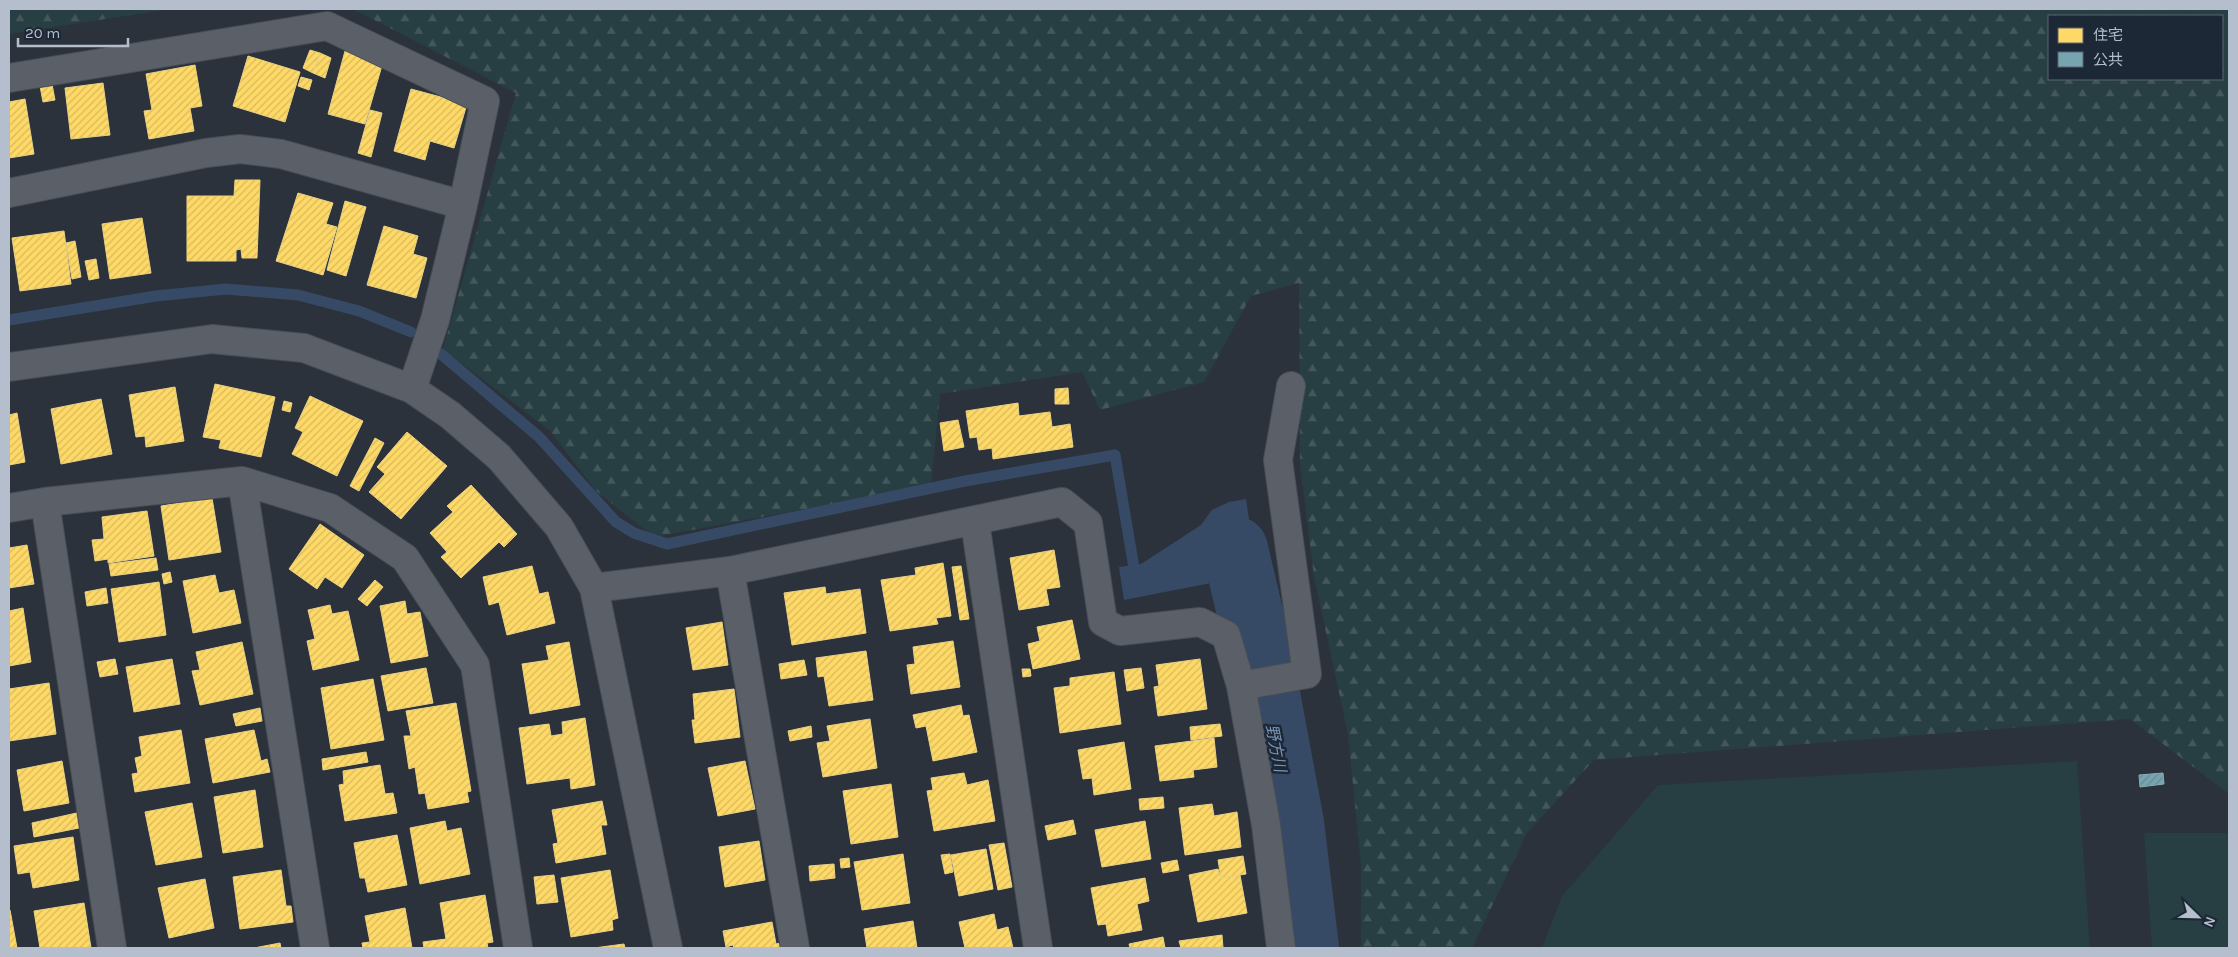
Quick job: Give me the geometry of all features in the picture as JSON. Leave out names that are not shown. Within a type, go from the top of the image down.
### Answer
[{"type":"street","points":[[9,78],[327,26],[485,101],[463,205],[435,320],[412,389]]},
{"type":"street","points":[[9,193],[206,153],[240,149],[281,154],[463,205]]},
{"type":"street","points":[[9,367],[212,339],[304,348],[412,389],[450,415],[499,457],[558,527],[594,588],[668,948]]},
{"type":"street","points":[[1240,686],[1307,674],[1278,460],[1291,386]]},
{"type":"street","points":[[242,481],[315,948]]},
{"type":"street","points":[[9,508],[45,502],[242,481],[330,508],[405,558],[475,665],[518,948]]},
{"type":"street","points":[[45,502],[112,948]]},
{"type":"street","points":[[594,588],[730,571],[975,522],[1062,502],[1088,523],[1103,622],[1120,631],[1200,622],[1226,635],[1240,686],[1266,825],[1281,948]]},
{"type":"street","points":[[975,522],[1038,948]]},
{"type":"street","points":[[730,571],[795,948]]},
{"type":"green space","points":[[9,9],[170,9],[9,34]]},
{"type":"green space","points":[[353,9],[2229,9],[2229,794],[2130,719],[1594,760],[1527,833],[1472,948],[1361,948],[1361,866],[1348,734],[1314,577],[1300,463],[1299,283],[1251,296],[1204,382],[1100,410],[1082,372],[940,394],[931,486],[654,537],[596,491],[550,431],[443,349],[516,93]]},
{"type":"green space","points":[[2077,761],[2090,948],[1542,948],[1562,896],[1658,785]]},
{"type":"green space","points":[[2144,833],[2226,833],[2229,835],[2229,948],[2152,948]]},
{"type":"water","points":[[1246,499],[1257,574],[1124,600],[1119,567],[1141,564],[1201,525],[1212,510],[1229,502]]},
{"type":"building: 住宅","points":[[310,50],[320,53],[313,73],[303,68]]},
{"type":"building: 住宅","points":[[345,51],[383,62],[365,124],[328,114]]},
{"type":"building: 住宅","points":[[320,53],[331,58],[325,78],[313,73]]},
{"type":"building: 住宅","points":[[248,56],[300,72],[285,122],[233,106]]},
{"type":"building: 住宅","points":[[195,65],[202,106],[190,108],[194,131],[149,139],[144,111],[152,110],[146,74]]},
{"type":"building: 住宅","points":[[301,77],[312,80],[309,90],[298,86]]},
{"type":"building: 住宅","points":[[103,83],[110,135],[71,139],[65,88]]},
{"type":"building: 住宅","points":[[52,84],[55,100],[43,102],[40,86]]},
{"type":"building: 住宅","points":[[411,89],[467,104],[454,148],[430,141],[425,160],[394,151]]},
{"type":"building: 住宅","points":[[25,99],[34,154],[9,158],[9,102]]},
{"type":"building: 住宅","points":[[370,110],[382,113],[371,157],[358,153]]},
{"type":"building: 住宅","points":[[235,180],[260,180],[257,258],[242,258],[241,249],[236,250],[236,261],[187,261],[187,196],[234,196]]},
{"type":"building: 住宅","points":[[298,193],[333,203],[326,224],[337,227],[323,275],[276,261]]},
{"type":"building: 住宅","points":[[345,201],[366,207],[346,276],[327,270]]},
{"type":"building: 住宅","points":[[142,218],[151,273],[110,279],[102,224]]},
{"type":"building: 住宅","points":[[384,226],[418,236],[413,254],[427,258],[416,298],[367,285]]},
{"type":"building: 住宅","points":[[64,231],[71,284],[20,291],[12,238]]},
{"type":"building: 住宅","points":[[75,241],[81,277],[72,279],[66,243]]},
{"type":"building: 住宅","points":[[96,259],[99,278],[89,280],[85,261]]},
{"type":"building: 住宅","points":[[215,384],[275,397],[261,457],[219,448],[221,440],[203,437]]},
{"type":"building: 住宅","points":[[175,387],[184,441],[146,447],[145,436],[136,437],[129,395]]},
{"type":"building: 住宅","points":[[1068,388],[1069,404],[1055,404],[1055,389]]},
{"type":"building: 住宅","points":[[310,396],[363,421],[337,476],[292,454],[303,432],[295,428]]},
{"type":"building: 住宅","points":[[101,399],[112,454],[61,464],[51,409]]},
{"type":"building: 住宅","points":[[284,401],[292,403],[290,412],[282,410]]},
{"type":"building: 住宅","points":[[1018,403],[1019,416],[1050,412],[1052,427],[1070,424],[1073,447],[993,459],[992,448],[979,450],[977,437],[970,438],[966,411]]},
{"type":"building: 住宅","points":[[17,413],[25,462],[9,465],[9,415]]},
{"type":"building: 住宅","points":[[958,420],[964,447],[944,451],[940,423]]},
{"type":"building: 住宅","points":[[407,432],[447,466],[401,519],[369,492],[385,474],[377,467]]},
{"type":"building: 住宅","points":[[375,438],[384,443],[359,491],[350,486]]},
{"type":"building: 住宅","points":[[471,485],[517,534],[504,547],[499,542],[461,578],[441,557],[447,552],[430,533],[453,512],[447,506]]},
{"type":"building: 住宅","points":[[212,498],[221,552],[169,560],[161,506]]},
{"type":"building: 住宅","points":[[147,511],[154,556],[108,563],[108,559],[95,561],[92,540],[104,539],[102,517]]},
{"type":"building: 住宅","points":[[320,524],[364,555],[342,588],[325,577],[317,589],[289,569]]},
{"type":"building: 住宅","points":[[27,545],[34,584],[9,588],[9,548]]},
{"type":"building: 住宅","points":[[1054,550],[1060,587],[1046,589],[1049,605],[1019,610],[1010,558]]},
{"type":"building: 住宅","points":[[156,558],[158,570],[111,576],[109,564]]},
{"type":"building: 住宅","points":[[943,563],[951,616],[936,618],[938,624],[890,631],[881,580],[916,575],[915,568]]},
{"type":"building: 住宅","points":[[532,566],[539,594],[548,592],[555,623],[507,635],[499,602],[489,605],[483,577]]},
{"type":"building: 住宅","points":[[961,566],[969,619],[960,620],[952,567]]},
{"type":"building: 住宅","points":[[170,572],[172,582],[164,584],[162,574]]},
{"type":"building: 住宅","points":[[215,575],[219,593],[234,590],[241,623],[193,633],[183,581]]},
{"type":"building: 住宅","points":[[375,580],[383,587],[367,606],[358,599]]},
{"type":"building: 住宅","points":[[159,582],[166,635],[119,642],[111,589]]},
{"type":"building: 住宅","points":[[825,587],[826,594],[860,589],[866,633],[792,645],[784,593]]},
{"type":"building: 住宅","points":[[106,588],[108,603],[87,606],[85,592]]},
{"type":"building: 住宅","points":[[405,601],[407,614],[420,612],[428,656],[391,663],[380,606]]},
{"type":"building: 住宅","points":[[330,605],[332,614],[348,611],[359,660],[313,670],[307,641],[315,639],[308,610]]},
{"type":"building: 住宅","points":[[23,608],[31,662],[9,666],[9,611]]},
{"type":"building: 住宅","points":[[1072,620],[1080,659],[1033,669],[1028,644],[1040,641],[1037,627]]},
{"type":"building: 住宅","points":[[722,622],[728,665],[693,670],[686,628]]},
{"type":"building: 住宅","points":[[953,641],[960,687],[911,694],[907,665],[915,664],[913,647]]},
{"type":"building: 住宅","points":[[242,642],[253,694],[200,705],[192,671],[200,670],[196,652]]},
{"type":"building: 住宅","points":[[569,642],[580,705],[530,714],[522,664],[549,660],[546,646]]},
{"type":"building: 住宅","points":[[866,651],[873,700],[829,706],[824,676],[818,677],[816,658]]},
{"type":"building: 住宅","points":[[115,659],[118,674],[100,677],[97,662]]},
{"type":"building: 住宅","points":[[172,659],[180,704],[134,712],[126,667]]},
{"type":"building: 住宅","points":[[1200,659],[1207,709],[1158,716],[1154,687],[1159,686],[1156,665]]},
{"type":"building: 住宅","points":[[804,660],[807,675],[781,679],[779,664]]},
{"type":"building: 住宅","points":[[426,668],[433,703],[388,711],[381,676]]},
{"type":"building: 住宅","points":[[1141,668],[1144,688],[1127,691],[1124,670]]},
{"type":"building: 住宅","points":[[1022,669],[1030,669],[1031,676],[1023,677]]},
{"type":"building: 住宅","points":[[1114,672],[1121,724],[1060,733],[1054,688],[1070,686],[1070,678]]},
{"type":"building: 住宅","points":[[373,679],[384,740],[331,749],[321,688]]},
{"type":"building: 住宅","points":[[49,683],[56,734],[9,741],[9,689]]},
{"type":"building: 住宅","points":[[734,689],[740,737],[695,743],[692,720],[695,720],[693,694]]},
{"type":"building: 住宅","points":[[456,703],[471,791],[467,792],[469,802],[428,809],[425,793],[419,794],[415,767],[409,769],[404,736],[411,736],[406,711]]},
{"type":"building: 住宅","points":[[961,705],[963,716],[969,715],[977,752],[933,761],[926,726],[916,728],[913,715]]},
{"type":"building: 住宅","points":[[260,708],[262,721],[236,726],[233,714]]},
{"type":"building: 住宅","points":[[585,718],[595,785],[571,789],[570,778],[527,784],[519,728],[549,724],[551,736],[563,734],[562,722]]},
{"type":"building: 住宅","points":[[870,719],[877,768],[823,777],[817,743],[830,741],[827,726]]},
{"type":"building: 住宅","points":[[1220,724],[1222,736],[1191,740],[1190,727]]},
{"type":"building: 住宅","points":[[811,726],[812,737],[790,741],[788,731]]},
{"type":"building: 住宅","points":[[181,730],[190,783],[135,792],[132,774],[138,773],[135,758],[142,756],[139,737]]},
{"type":"building: 住宅","points":[[254,730],[261,761],[267,759],[270,772],[213,783],[205,739]]},
{"type":"building: 住宅","points":[[1214,738],[1217,767],[1193,770],[1194,777],[1160,781],[1155,746]]},
{"type":"building: 住宅","points":[[1124,742],[1131,789],[1094,795],[1092,778],[1083,779],[1078,750]]},
{"type":"building: 住宅","points":[[366,752],[368,762],[323,770],[322,759]]},
{"type":"building: 住宅","points":[[62,761],[69,803],[24,811],[17,770]]},
{"type":"building: 住宅","points":[[745,761],[755,809],[718,816],[708,768]]},
{"type":"building: 住宅","points":[[380,765],[385,794],[393,793],[397,813],[345,821],[339,785],[344,784],[343,771]]},
{"type":"building: 住宅","points":[[964,773],[967,785],[988,780],[995,821],[934,831],[927,791],[933,790],[931,778]]},
{"type":"building: 住宅","points":[[891,784],[898,837],[851,844],[843,791]]},
{"type":"building: 住宅","points":[[255,790],[263,847],[223,853],[214,797]]},
{"type":"building: 住宅","points":[[1163,797],[1164,808],[1140,810],[1139,799]]},
{"type":"building: 住宅","points":[[602,801],[607,825],[601,825],[606,854],[556,863],[553,844],[558,843],[552,810]]},
{"type":"building: 住宅","points":[[192,803],[202,857],[156,865],[145,812]]},
{"type":"building: 住宅","points":[[1212,804],[1214,816],[1237,812],[1241,847],[1185,855],[1179,808]]},
{"type":"building: 住宅","points":[[81,812],[84,827],[34,837],[32,823]]},
{"type":"building: 住宅","points":[[1073,820],[1076,834],[1048,840],[1045,826]]},
{"type":"building: 住宅","points":[[445,821],[447,831],[461,828],[470,874],[420,884],[410,828]]},
{"type":"building: 住宅","points":[[1145,821],[1151,859],[1102,867],[1095,830]]},
{"type":"building: 住宅","points":[[397,835],[407,885],[368,892],[365,878],[360,878],[354,843]]},
{"type":"building: 住宅","points":[[73,837],[79,880],[33,888],[30,872],[18,874],[14,846]]},
{"type":"building: 住宅","points":[[759,841],[765,880],[725,887],[719,847]]},
{"type":"building: 住宅","points":[[1004,843],[1012,887],[998,890],[989,845]]},
{"type":"building: 住宅","points":[[986,849],[993,889],[959,896],[951,855]]},
{"type":"building: 住宅","points":[[903,854],[910,903],[862,910],[854,862]]},
{"type":"building: 住宅","points":[[950,854],[953,872],[945,874],[941,855]]},
{"type":"building: 住宅","points":[[1243,856],[1246,874],[1221,878],[1218,860]]},
{"type":"building: 住宅","points":[[849,858],[850,867],[841,868],[840,859]]},
{"type":"building: 住宅","points":[[1177,860],[1179,870],[1163,873],[1161,863]]},
{"type":"building: 住宅","points":[[834,864],[835,878],[810,881],[809,866]]},
{"type":"building: 住宅","points":[[1218,869],[1221,878],[1240,875],[1247,913],[1198,922],[1189,875]]},
{"type":"building: 住宅","points":[[281,870],[286,906],[291,906],[293,922],[240,929],[233,877]]},
{"type":"building: 住宅","points":[[610,870],[618,918],[612,920],[613,930],[571,937],[561,878]]},
{"type":"building: 住宅","points":[[554,875],[558,902],[537,904],[534,877]]},
{"type":"building: 住宅","points":[[1145,878],[1149,901],[1137,904],[1142,930],[1108,936],[1106,924],[1098,925],[1091,888]]},
{"type":"building: 住宅","points":[[205,879],[214,928],[169,938],[158,888]]},
{"type":"building: 住宅","points":[[485,895],[493,942],[487,943],[488,948],[424,948],[423,942],[446,939],[440,903]]},
{"type":"building: 住宅","points":[[84,903],[91,948],[40,948],[34,911]]},
{"type":"building: 住宅","points":[[405,908],[412,948],[363,948],[362,943],[370,942],[365,916]]},
{"type":"building: 住宅","points":[[10,910],[17,948],[9,948]]},
{"type":"building: 住宅","points":[[994,914],[997,930],[1008,927],[1013,948],[965,948],[959,922]]},
{"type":"building: 住宅","points":[[913,921],[917,948],[867,948],[864,929]]},
{"type":"building: 住宅","points":[[772,922],[776,944],[780,943],[781,948],[734,948],[733,945],[726,947],[723,931]]},
{"type":"building: 住宅","points":[[1222,935],[1223,948],[1181,948],[1179,941]]},
{"type":"building: 住宅","points":[[1163,937],[1165,948],[1130,948],[1129,944]]},
{"type":"building: 住宅","points":[[280,943],[281,948],[254,948]]},
{"type":"building: 住宅","points":[[624,944],[625,948],[594,948]]},
{"type":"building: 公共","points":[[2163,773],[2164,784],[2140,787],[2139,775]]},
{"type":"waterway","points":[[9,320],[156,296],[226,289],[298,295],[359,311],[411,332]]},
{"type":"waterway","points":[[441,354],[539,437],[616,522],[634,533],[667,544],[965,481],[1115,455],[1135,574]]},
{"type":"waterway","name":"野方川","points":[[1235,549],[1259,651],[1291,823],[1306,948]]}]
